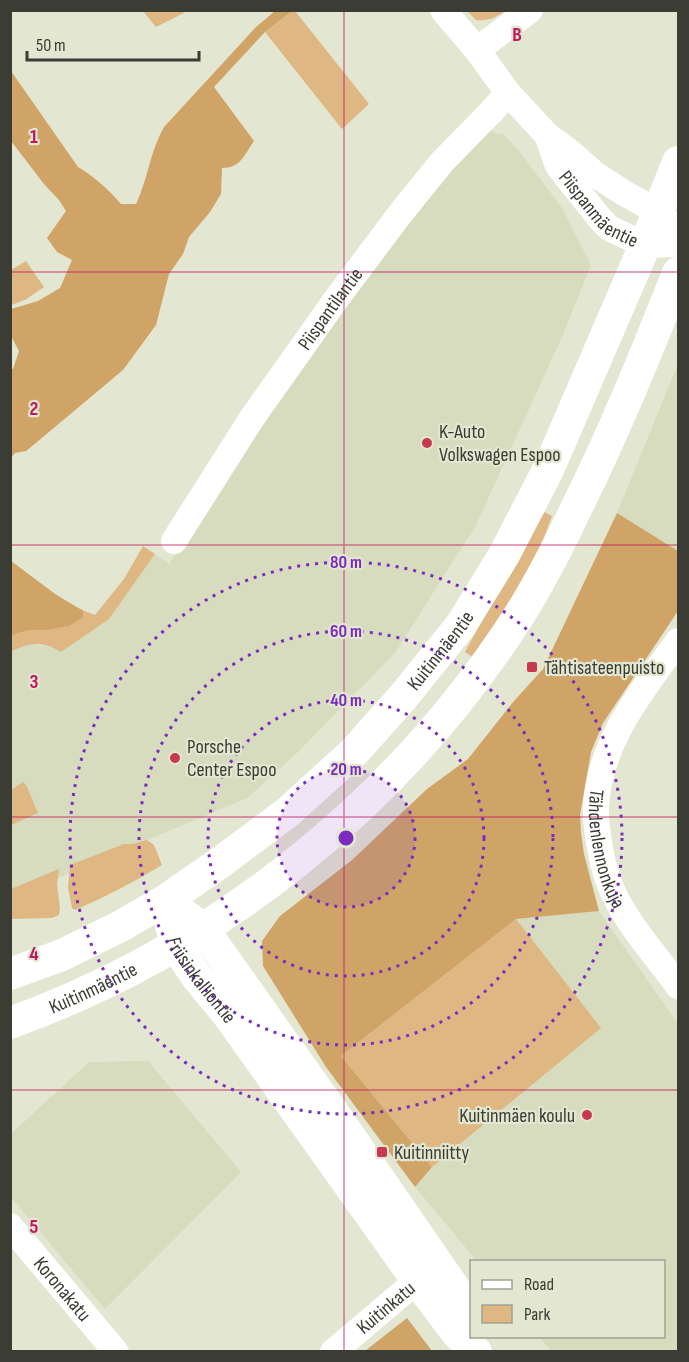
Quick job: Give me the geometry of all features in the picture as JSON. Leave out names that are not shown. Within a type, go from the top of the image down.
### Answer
[{"type":"main road","name":"Kuitinmäentie","points":[[10,974],[62,955],[119,927],[166,900],[221,862],[288,812],[354,752],[403,697],[461,625],[504,555],[548,470],[645,245],[668,222],[678,162]]},
{"type":"main road","name":"Kuitinmäentie","points":[[10,1023],[87,993],[176,946],[203,929],[285,872],[337,828],[399,768],[461,698],[520,614],[600,461],[678,273]]},
{"type":"main road","name":"Friisinkalliontie","points":[[166,900],[203,929],[346,1131],[427,1272],[456,1332],[476,1352]]},
{"type":"main road","name":"Friisinkalliontie","points":[[166,900],[176,946],[197,977],[427,1272],[470,1313]]},
{"type":"main road","points":[[487,1338],[495,1352]]},
{"type":"street","name":"Piispanmäentie","points":[[443,10],[477,50],[508,93],[547,135],[596,175],[668,222]]},
{"type":"street","points":[[477,50],[530,10]]},
{"type":"street","name":"Piispantilantie","points":[[174,541],[252,418],[342,290],[442,162],[508,93]]},
{"type":"street","name":"Piispanmäentie","points":[[547,135],[558,166],[609,228],[645,245],[678,244]]},
{"type":"street","name":"Tähdenlennonkuja","points":[[678,641],[631,706],[612,741],[600,775],[596,807],[598,838],[604,868],[616,899],[632,925],[678,986]]},
{"type":"street","name":"Koronakatu","points":[[10,1226],[116,1352]]},
{"type":"street","name":"Kuitinkatu","points":[[333,1352],[427,1272]]},
{"type":"shaded area","points":[[275,11],[292,11],[265,32],[214,87],[254,141],[238,163],[222,168],[221,194],[210,212],[189,237],[183,254],[169,274],[156,325],[123,370],[26,451],[15,453],[11,458],[11,369],[13,369],[19,351],[11,336],[11,309],[38,301],[60,288],[72,260],[57,252],[47,238],[66,211],[11,141],[11,71],[78,167],[101,184],[121,204],[136,204],[155,146],[164,127],[256,27]]},
{"type":"shaded area","points":[[490,126],[493,133],[503,134],[519,151],[562,208],[591,265],[561,339],[476,525],[395,653],[297,753],[247,798],[11,898],[11,652],[22,646],[33,644],[52,647],[109,619],[155,554],[169,564],[250,440],[393,238]]},
{"type":"shaded area","points":[[678,364],[678,551],[617,513]]},
{"type":"shaded area","points":[[617,513],[678,551],[678,611],[603,723],[591,752],[580,815],[584,854],[599,911],[516,919],[341,1056],[432,1167],[415,1187],[326,1067],[263,966],[262,941],[280,916],[352,860],[427,789],[468,759],[543,669]]},
{"type":"shaded area","points":[[11,561],[55,594],[83,611],[83,617],[69,626],[28,630],[11,635]]},
{"type":"shaded area","name":"Kuitinmäen koulu","points":[[599,911],[678,1024],[678,1351],[551,1351],[540,1338],[665,1338],[665,1260],[476,1260],[415,1187],[432,1167],[600,1028],[516,919]]},
{"type":"shaded area","points":[[148,1061],[241,1172],[105,1309],[11,1197],[11,1134],[89,1062]]},
{"type":"shaded area","points":[[407,1318],[432,1351],[365,1351]]},
{"type":"green space","points":[[143,11],[183,11],[184,13],[156,27]]},
{"type":"green space","points":[[295,11],[369,104],[342,129],[265,32]]},
{"type":"green space","points":[[467,11],[505,11],[498,16],[476,20]]},
{"type":"green space","points":[[26,261],[44,287],[25,300],[11,305],[11,270]]},
{"type":"green space","points":[[542,511],[552,516],[539,551],[528,573],[474,658],[465,652]]},
{"type":"green space","points":[[143,546],[155,554],[109,619],[61,652],[36,644],[11,652],[10,561],[72,605],[95,615],[124,579]]},
{"type":"green space","points":[[23,782],[38,813],[11,825],[11,790]]},
{"type":"green space","points":[[147,840],[154,845],[162,865],[97,900],[75,910],[72,908],[68,888],[70,865],[124,844]]},
{"type":"green space","points":[[59,869],[57,885],[59,915],[52,918],[11,919],[11,889]]},
{"type":"green space","points":[[516,919],[601,1028],[432,1167],[341,1056]]},
{"type":"place","name":"K-Auto Volkswagen Espoo","points":[[427,443]]},
{"type":"place","name":"Tähtisateenpuisto","points":[[532,667]]},
{"type":"place","name":"Porsche Center Espoo","points":[[175,758]]},
{"type":"place","name":"Kuitinmäen koulu","points":[[587,1115]]},
{"type":"place","name":"Kuitinniitty","points":[[382,1152]]}]
